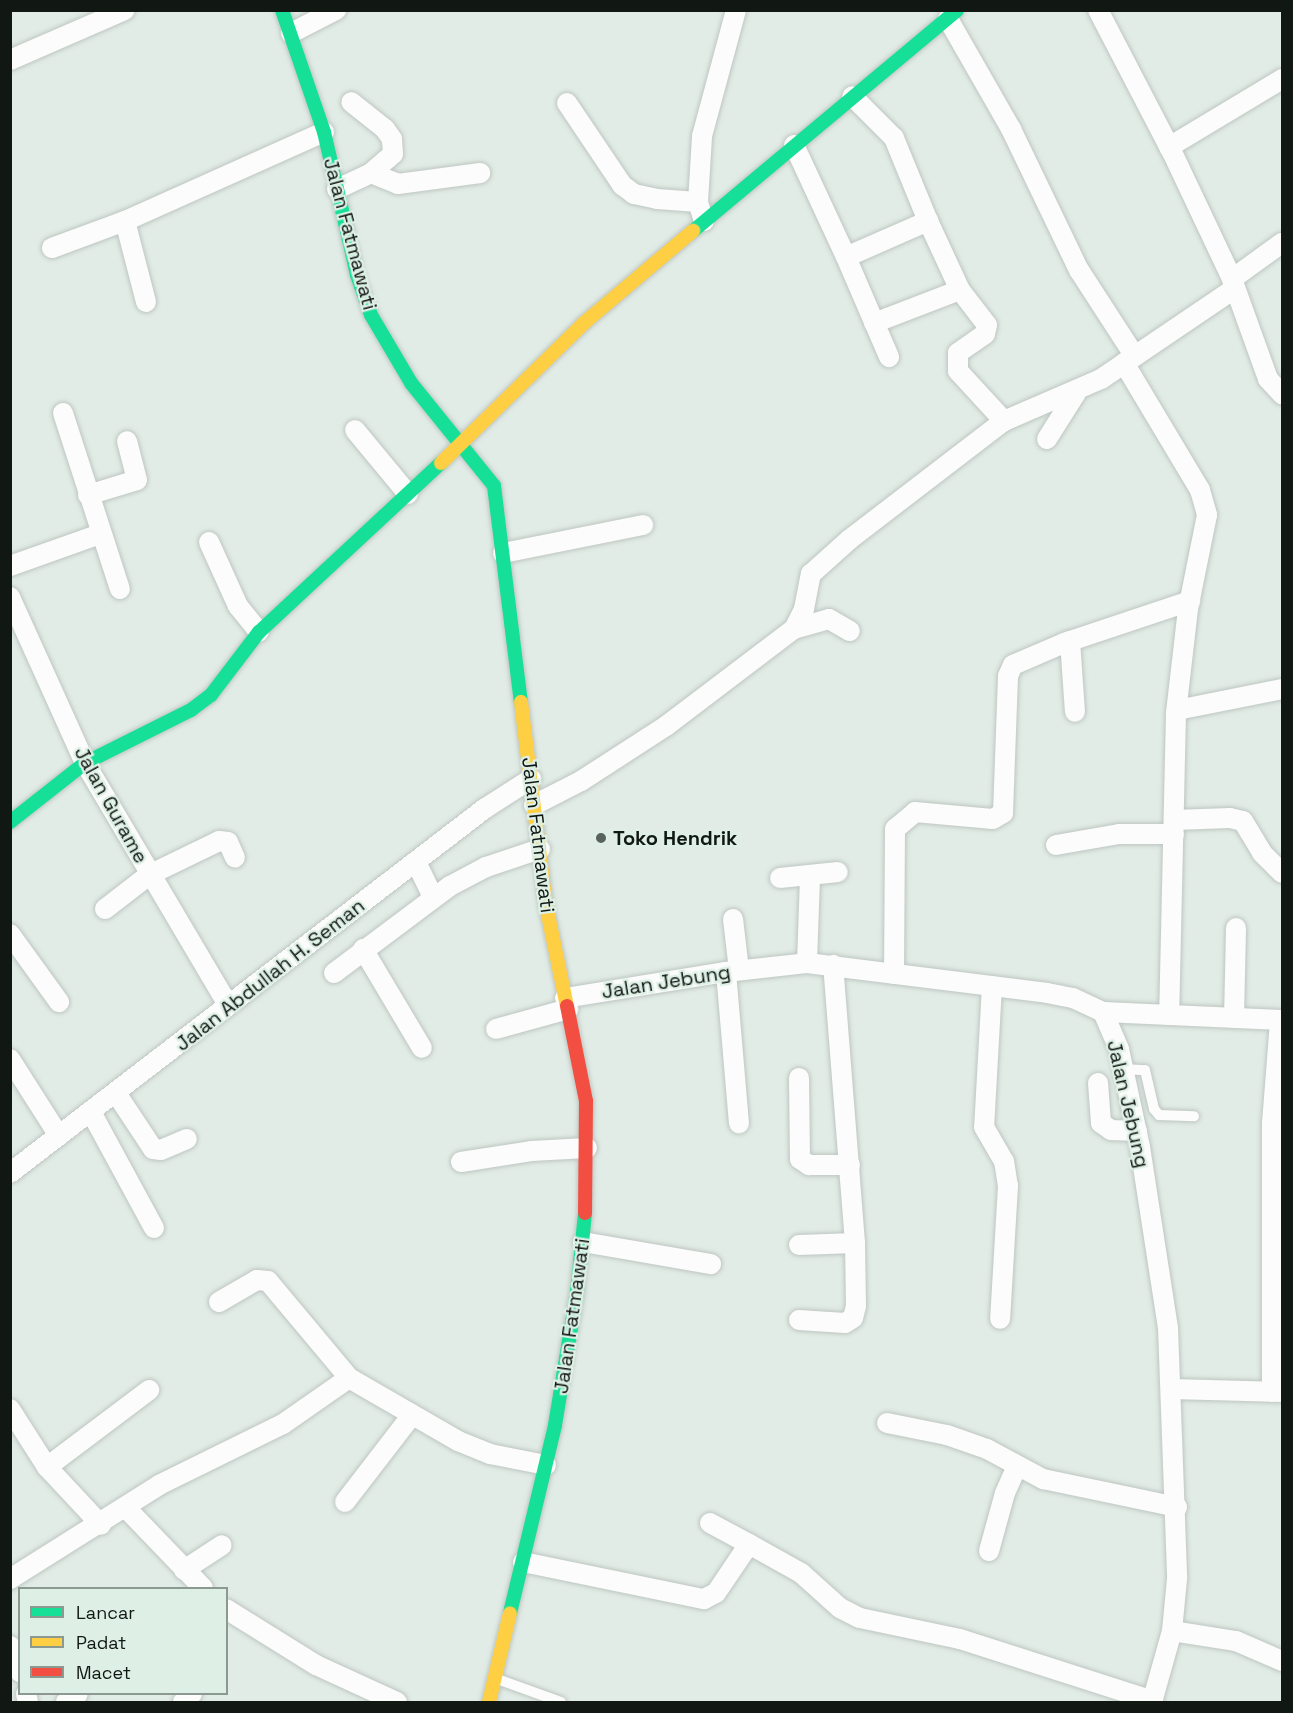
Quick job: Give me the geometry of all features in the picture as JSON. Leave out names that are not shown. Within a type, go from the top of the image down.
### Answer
[{"type":"street","points":[[10,60],[91,17],[125,10]]},
{"type":"street","name":"Jalan Fatmawati","points":[[282,10],[324,132],[357,275],[371,315],[411,383],[494,486],[550,934],[567,1004],[586,1101],[588,1148],[583,1242],[546,1465],[489,1702]]},
{"type":"street","points":[[291,33],[336,10]]},
{"type":"street","points":[[704,221],[698,202],[702,136],[736,10]]},
{"type":"street","points":[[1104,13],[1233,284],[1268,379],[1282,394]]},
{"type":"street","points":[[10,822],[85,763],[202,703],[260,632],[461,446],[496,406],[584,323],[946,16],[1011,129],[1078,270],[1129,359],[1206,503],[1206,528],[1190,601],[1177,710],[1169,1015]]},
{"type":"street","points":[[1169,147],[1282,79]]},
{"type":"street","points":[[852,96],[894,138],[960,290],[985,320],[987,330],[958,353],[957,371],[1004,421]]},
{"type":"street","points":[[337,189],[371,173],[390,159],[392,139],[351,102]]},
{"type":"street","points":[[567,103],[622,185],[634,194],[657,199],[698,202]]},
{"type":"street","points":[[52,248],[125,221],[324,132]]},
{"type":"street","points":[[794,145],[889,357]]},
{"type":"street","points":[[371,173],[398,184],[480,173]]},
{"type":"street","points":[[846,257],[928,220]]},
{"type":"street","points":[[125,221],[146,302]]},
{"type":"street","points":[[794,629],[804,609],[811,574],[850,539],[1004,421],[1032,406],[1076,393],[1129,359],[1233,284],[1282,243]]},
{"type":"street","points":[[874,324],[960,290]]},
{"type":"street","points":[[1047,439],[1076,393]]},
{"type":"street","points":[[63,413],[100,534],[120,589]]},
{"type":"street","points":[[355,430],[408,494]]},
{"type":"street","points":[[88,495],[136,480],[127,441]]},
{"type":"street","points":[[503,553],[643,525]]},
{"type":"street","points":[[10,566],[100,534]]},
{"type":"street","points":[[209,542],[238,606],[260,632]]},
{"type":"street","name":"Jalan Gurame","points":[[10,597],[85,763],[149,875],[228,1005]]},
{"type":"street","points":[[894,974],[893,837],[898,823],[915,812],[993,819],[1000,816],[1004,808],[1008,676],[1017,662],[1070,641],[1190,601]]},
{"type":"street","points":[[534,805],[581,780],[666,726],[794,629],[829,620],[850,631]]},
{"type":"street","points":[[1070,641],[1075,712]]},
{"type":"street","points":[[1177,710],[1282,689]]},
{"type":"street","name":"Jalan Abdullah H. Seman","points":[[10,1173],[484,808],[531,779]]},
{"type":"street","points":[[1056,844],[1230,818],[1243,822],[1262,853],[1282,873]]},
{"type":"street","points":[[105,909],[149,875],[219,841],[228,842],[235,858]]},
{"type":"street","points":[[334,972],[433,897],[486,867],[540,849]]},
{"type":"street","points":[[416,862],[433,897]]},
{"type":"street","points":[[780,878],[838,872]]},
{"type":"street","points":[[807,963],[810,875]]},
{"type":"street","points":[[733,919],[732,971],[739,1123]]},
{"type":"street","points":[[1234,1018],[1236,928]]},
{"type":"street","points":[[10,934],[58,1002]]},
{"type":"street","points":[[363,949],[422,1048]]},
{"type":"street","name":"Jalan Jebung","points":[[496,1029],[567,1004],[732,971],[807,963],[1073,998],[1103,1012],[1123,1069],[1137,1131],[1168,1328],[1177,1507],[1172,1631],[1153,1702]]},
{"type":"street","points":[[800,1320],[845,1323],[853,1318],[857,1277],[833,965]]},
{"type":"street","points":[[992,986],[984,1127],[1004,1161],[1008,1186],[1000,1319]]},
{"type":"street","points":[[1103,1012],[1281,1020],[1272,1123],[1277,1392],[1172,1389]]},
{"type":"street","points":[[10,1059],[59,1136]]},
{"type":"street","points":[[799,1078],[800,1159],[809,1165],[850,1165]]},
{"type":"street","points":[[1098,1083],[1101,1123],[1111,1130],[1137,1131]]},
{"type":"street","points":[[116,1093],[153,1149],[161,1150],[187,1139]]},
{"type":"street","points":[[91,1112],[154,1228]]},
{"type":"street","points":[[461,1162],[531,1151],[588,1148]]},
{"type":"street","points":[[583,1242],[711,1264]]},
{"type":"street","points":[[799,1245],[855,1243]]},
{"type":"street","points":[[219,1302],[265,1279],[349,1378],[412,1415],[489,1454],[546,1465]]},
{"type":"street","points":[[10,1580],[101,1525],[159,1485],[264,1435],[349,1378]]},
{"type":"street","points":[[47,1467],[149,1390]]},
{"type":"street","points":[[10,1409],[47,1467],[101,1525]]},
{"type":"street","points":[[345,1502],[412,1415]]},
{"type":"street","points":[[887,1423],[947,1435],[987,1449],[1044,1479],[1177,1507]]},
{"type":"street","points":[[989,1551],[1005,1493],[1017,1466]]},
{"type":"street","points":[[126,1508],[202,1587]]},
{"type":"street","points":[[710,1522],[801,1573],[840,1608],[860,1618],[960,1638],[1153,1702]]},
{"type":"street","points":[[523,1562],[704,1599],[716,1593],[749,1544]]},
{"type":"street","points":[[184,1570],[222,1545]]},
{"type":"street","points":[[228,1610],[326,1670],[397,1702]]},
{"type":"street","points":[[1172,1631],[1236,1641],[1282,1661]]},
{"type":"street","points":[[10,1646],[18,1667]]},
{"type":"lane","points":[[1123,1069],[1147,1072],[1154,1109],[1160,1115],[1194,1116]]},
{"type":"lane","points":[[495,1678],[561,1702]]},
{"type":"traffic: fast","points":[[282,10],[324,132],[357,275],[371,315],[411,383],[494,486],[521,702]]},
{"type":"traffic: fast","points":[[693,231],[957,10]]},
{"type":"traffic: fast","points":[[10,822],[85,763],[191,710],[211,695],[259,632],[441,463]]},
{"type":"traffic: fast","points":[[510,1613],[555,1425],[577,1292],[585,1213]]},
{"type":"traffic: slow","points":[[441,463],[584,323],[693,231]]},
{"type":"traffic: slow","points":[[521,702],[546,905],[567,1006]]},
{"type":"traffic: slow","points":[[489,1702],[510,1613]]},
{"type":"traffic: jam","points":[[567,1006],[586,1101],[585,1213]]},
{"type":"place","name":"Toko Hendrik","points":[[601,838]]}]
